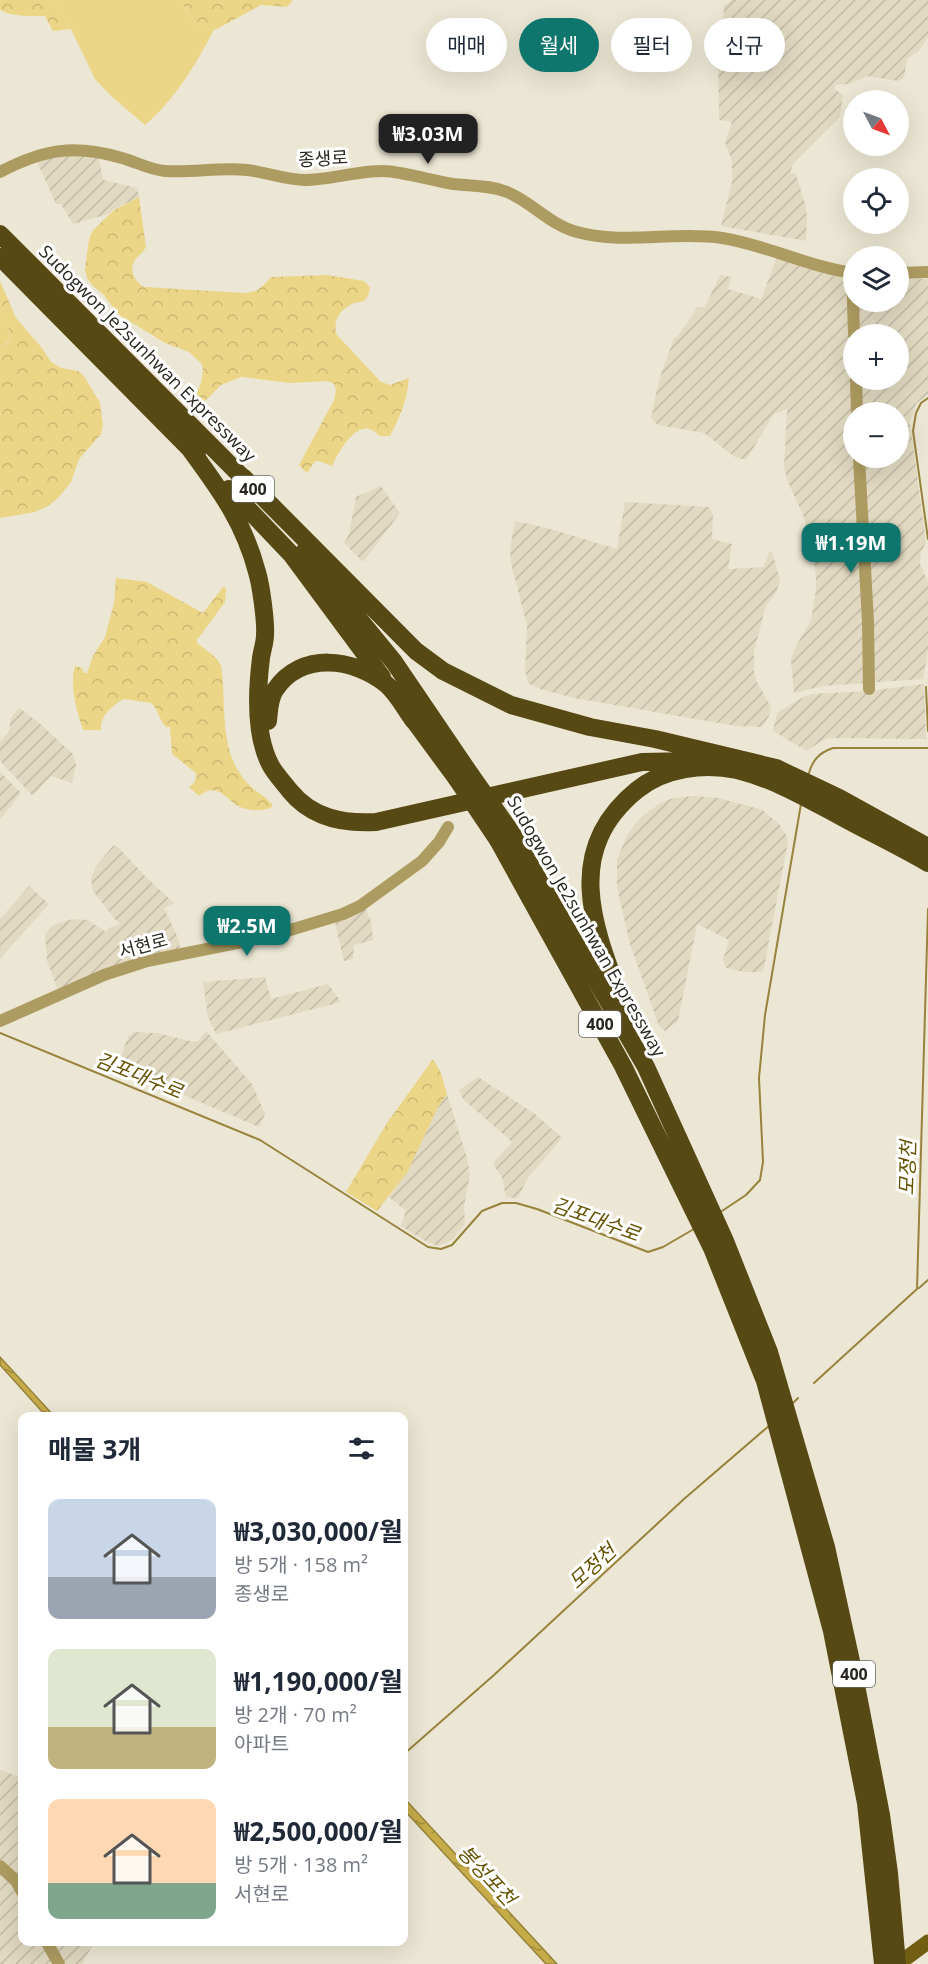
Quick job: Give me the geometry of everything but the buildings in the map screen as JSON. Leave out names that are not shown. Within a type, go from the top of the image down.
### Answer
[{"type":"highway","name":"Sudogwon Je2sunhwan Expressway","points":[[0,234],[243,477],[394,662],[646,1067],[701,1208]]},
{"type":"highway","name":"Sudogwon Je2sunhwan Expressway","points":[[0,257],[291,554],[414,721],[464,776]]},
{"type":"highway","points":[[190,449],[227,500],[245,534],[258,573],[265,634],[261,657],[260,729],[271,766],[294,796],[322,816],[340,822],[357,824],[376,822],[642,762],[715,760]]},
{"type":"highway","points":[[243,477],[395,631],[416,651],[443,670],[511,705],[548,717],[715,760],[735,770],[796,784],[921,851]]},
{"type":"highway","points":[[414,721],[387,685],[358,667],[330,662],[298,669],[285,679],[274,691],[267,724],[273,750],[280,763],[304,792],[334,809],[349,814],[370,816],[390,815],[506,784],[632,755],[715,760]]},
{"type":"highway","points":[[646,1067],[610,970],[596,923],[591,898],[592,858],[597,840],[611,816],[642,786],[674,772],[715,760]]},
{"type":"highway","name":"Sudogwon Je2sunhwan Expressway","points":[[504,836],[623,1066],[701,1208],[718,1244],[774,1391],[787,1435],[832,1631],[887,1924],[897,1964]]},
{"type":"highway","name":"Sudogwon Je2sunhwan Expressway","points":[[883,1964],[887,1924]]},
{"type":"main road","points":[[897,1964],[928,1942]]},
{"type":"main road","points":[[914,1964],[928,1954]]},
{"type":"street","name":"종생로","points":[[0,172],[39,155],[68,149],[92,150],[164,171],[247,170],[303,180],[362,173],[398,172],[422,179],[505,191],[524,200],[559,225],[575,232],[636,237],[693,235],[720,238],[745,242],[843,272]]},
{"type":"street","points":[[909,273],[928,272]]},
{"type":"street","points":[[860,468],[868,622],[869,689]]},
{"type":"street","name":"서현로","points":[[0,1021],[124,967],[287,932],[343,914],[360,906],[422,861],[439,842],[448,827]]},
{"type":"street","points":[[0,1866],[18,1885]]},
{"type":"street","points":[[49,1946],[59,1964]]},
{"type":"shaded area","points":[[732,0],[928,0],[928,37],[918,52],[907,59],[904,78],[898,81],[868,76],[849,84],[835,85],[835,89],[843,95],[840,117],[793,164],[790,173],[796,174],[805,204],[806,241],[721,226],[732,182],[732,161],[725,143],[732,122],[719,120],[718,72],[785,72],[785,18],[723,18],[724,5]]},
{"type":"shaded area","points":[[56,151],[99,158],[103,180],[137,188],[139,197],[108,214],[73,224],[61,204],[56,204],[35,157]]},
{"type":"shaded area","points":[[777,257],[823,273],[843,277],[843,312],[909,312],[909,279],[928,279],[928,394],[916,404],[910,423],[926,542],[921,552],[920,564],[928,582],[928,651],[923,679],[823,686],[794,693],[791,660],[811,620],[816,578],[813,552],[803,515],[787,480],[784,467],[787,409],[774,414],[746,460],[735,457],[704,433],[658,425],[651,418],[659,380],[674,338],[698,307],[705,307],[720,275],[732,277],[728,289],[761,299]]},
{"type":"shaded area","points":[[381,486],[400,513],[363,562],[344,543],[349,534],[356,497]]},
{"type":"shaded area","points":[[625,502],[709,507],[713,514],[712,539],[732,544],[728,569],[764,567],[769,552],[772,551],[780,581],[776,593],[766,605],[754,651],[754,672],[757,682],[771,707],[769,716],[762,727],[736,726],[574,698],[540,689],[528,683],[525,671],[527,626],[511,563],[510,549],[515,521],[617,549]]},
{"type":"shaded area","points":[[924,684],[926,739],[829,738],[807,751],[773,731],[777,713],[811,694],[868,691]]},
{"type":"shaded area","points":[[19,708],[73,754],[76,765],[72,783],[51,776],[33,796],[0,761],[0,742],[9,731],[11,718]]},
{"type":"shaded area","points":[[0,772],[21,793],[0,820]]},
{"type":"shaded area","points":[[694,796],[718,798],[763,810],[780,825],[788,842],[763,972],[745,972],[726,968],[723,960],[729,940],[697,924],[678,1021],[665,1031],[659,1026],[630,944],[617,888],[617,860],[627,835],[641,817],[662,802]]},
{"type":"shaded area","points":[[114,845],[174,903],[164,908],[179,940],[180,949],[58,990],[47,961],[45,936],[48,930],[53,925],[73,919],[88,920],[106,932],[109,928],[119,924],[93,891],[91,879],[96,866]]},
{"type":"shaded area","points":[[29,886],[49,904],[0,959],[0,919]]},
{"type":"shaded area","points":[[365,907],[371,921],[373,940],[354,945],[353,959],[344,961],[335,923]]},
{"type":"shaded area","points":[[265,977],[271,999],[328,984],[341,1002],[216,1034],[208,1017],[203,982]]},
{"type":"shaded area","points":[[206,1031],[252,1084],[265,1114],[259,1127],[117,1067],[128,1037],[133,1032],[157,1033],[194,1042],[198,1041]]},
{"type":"shaded area","points":[[478,1077],[535,1114],[562,1138],[527,1179],[518,1198],[506,1197],[502,1177],[494,1166],[494,1162],[512,1142],[463,1099],[459,1090]]},
{"type":"shaded area","points":[[447,1094],[470,1175],[464,1206],[465,1224],[452,1240],[438,1246],[401,1226],[406,1211],[389,1197],[407,1173],[438,1107]]},
{"type":"shaded area","points":[[0,1770],[18,1777],[18,1882],[0,1863]]},
{"type":"shaded area","points":[[0,1871],[18,1892],[18,1946],[44,1946],[54,1964],[0,1964]]},
{"type":"shaded area","points":[[52,1946],[92,1946],[82,1964],[63,1964]]},
{"type":"green space","points":[[0,0],[54,0],[71,29],[53,31],[45,16],[22,16],[0,10]]},
{"type":"green space","points":[[54,0],[179,0],[195,22],[213,31],[184,81],[145,125],[95,79]]},
{"type":"green space","points":[[179,0],[293,0],[287,7],[261,5],[213,31],[195,22]]},
{"type":"green space","points":[[139,197],[146,247],[135,260],[132,269],[136,280],[144,287],[245,293],[258,289],[272,277],[327,275],[364,281],[370,287],[368,295],[364,301],[354,303],[341,312],[336,320],[336,330],[337,335],[381,382],[390,385],[409,378],[403,408],[390,436],[379,436],[365,428],[358,431],[345,444],[332,466],[315,461],[307,473],[299,465],[334,400],[336,390],[334,384],[327,381],[290,383],[241,377],[221,385],[200,406],[194,400],[201,383],[202,364],[189,352],[165,343],[118,314],[87,278],[85,270],[89,239],[93,230],[114,210]]},
{"type":"green space","points":[[0,281],[16,318],[51,362],[61,368],[78,371],[84,376],[100,403],[103,425],[101,434],[79,459],[71,482],[58,498],[35,512],[0,518],[0,349],[9,342],[10,333],[0,301]]},
{"type":"green space","points":[[0,301],[10,333],[9,341],[0,349]]},
{"type":"green space","points":[[116,578],[147,582],[203,613],[223,587],[226,588],[225,602],[197,643],[215,657],[221,665],[225,724],[230,753],[247,783],[272,804],[272,807],[259,810],[246,809],[221,793],[211,790],[199,796],[189,787],[195,782],[196,773],[172,754],[170,727],[166,727],[151,703],[124,699],[105,715],[101,730],[83,730],[76,707],[73,674],[75,666],[87,673],[93,656],[105,637],[114,603]]},
{"type":"green space","points":[[433,1059],[441,1073],[447,1094],[438,1107],[407,1173],[377,1211],[346,1192],[387,1123]]},
{"type":"water","points":[[0,1357],[50,1412],[42,1412],[0,1365]]},
{"type":"water","points":[[408,1802],[557,1964],[546,1964],[408,1814]]},
{"type":"waterway","name":"모정천","points":[[928,398],[921,403],[916,413],[913,431],[928,539]]},
{"type":"waterway","name":"모정천","points":[[926,687],[928,731]]},
{"type":"waterway","name":"김포대수로","points":[[808,776],[816,758],[833,748],[928,748]]},
{"type":"waterway","name":"김포대수로","points":[[719,1213],[746,1195],[760,1180],[763,1162],[759,1078],[765,1015],[801,804]]},
{"type":"waterway","name":"모정천","points":[[814,1383],[917,1289],[928,909]]},
{"type":"waterway","name":"김포대수로","points":[[0,1033],[260,1140],[428,1247],[441,1249],[452,1245],[482,1211],[502,1203],[516,1203],[537,1209],[648,1252],[663,1247],[694,1229]]},
{"type":"waterway","points":[[919,1288],[928,1280]]},
{"type":"waterway","name":"모정천","points":[[792,1404],[798,1398]]},
{"type":"waterway","name":"모정천","points":[[408,1750],[494,1675],[684,1499],[770,1425]]},
{"type":"water label","name":"봉성포천","points":[[487,1875]]}]
